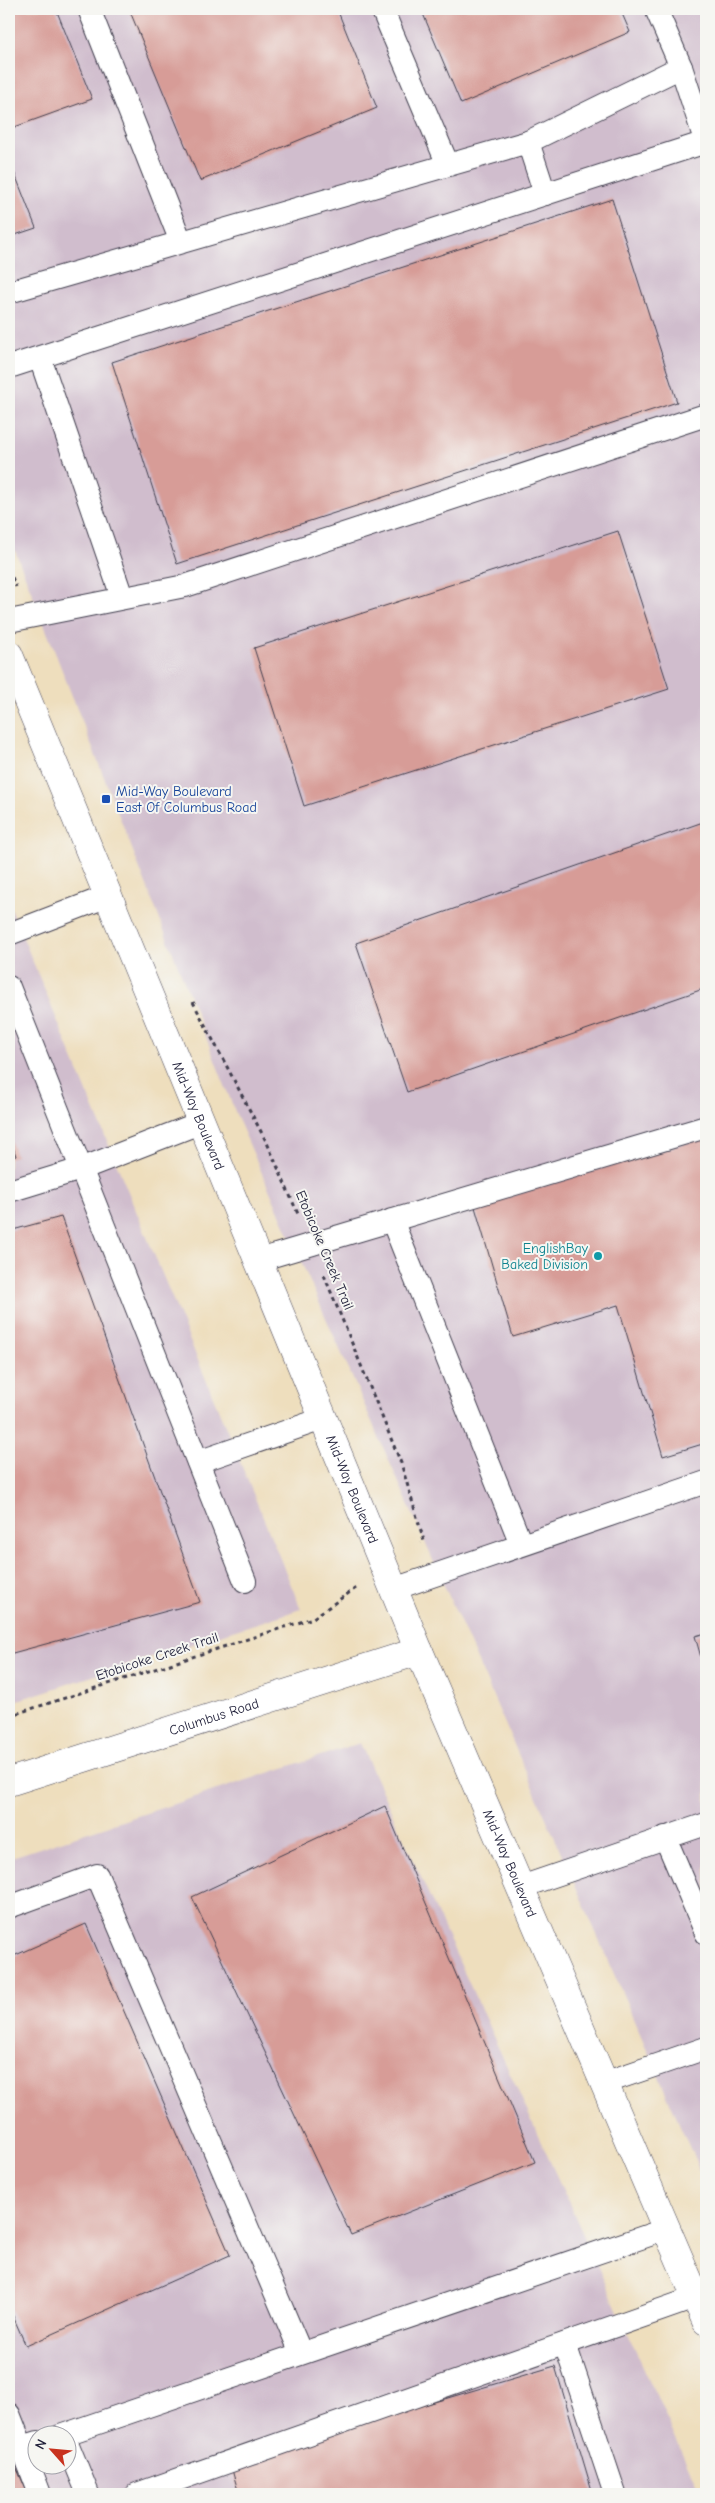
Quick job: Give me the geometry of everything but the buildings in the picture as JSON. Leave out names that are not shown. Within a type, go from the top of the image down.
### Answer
[{"type":"street","name":"Mid-Way Boulevard","points":[[9,655],[325,1418],[419,1651],[667,2229],[703,2304]]},
{"type":"street","name":"Columbus Road","points":[[9,1782],[419,1651]]},
{"type":"lane","points":[[89,9],[181,242]]},
{"type":"lane","points":[[382,9],[448,165]]},
{"type":"lane","points":[[9,367],[706,142],[681,67],[656,9]]},
{"type":"lane","points":[[9,292],[528,142],[681,67]]},
{"type":"lane","points":[[528,142],[545,194]]},
{"type":"lane","points":[[40,358],[122,597]]},
{"type":"lane","points":[[9,621],[185,586],[706,415]]},
{"type":"lane","points":[[9,934],[108,896]]},
{"type":"lane","points":[[9,987],[246,1580]]},
{"type":"lane","points":[[9,1191],[81,1168],[202,1122]]},
{"type":"lane","points":[[259,1260],[706,1127]]},
{"type":"lane","points":[[392,1220],[521,1544]]},
{"type":"lane","points":[[198,1462],[325,1418]]},
{"type":"lane","points":[[394,1589],[706,1482]]},
{"type":"lane","points":[[521,1887],[665,1836],[706,1824]]},
{"type":"lane","points":[[665,1836],[706,1933]]},
{"type":"lane","points":[[9,1907],[97,1875],[301,2353]]},
{"type":"lane","points":[[604,2083],[706,2048]]},
{"type":"lane","points":[[78,2433],[301,2353],[667,2229]]},
{"type":"lane","points":[[138,2494],[565,2344],[703,2304]]},
{"type":"lane","points":[[565,2344],[615,2494]]},
{"type":"lane","points":[[9,2414],[28,2442]]},
{"type":"lane","points":[[78,2471],[88,2494]]},
{"type":"lane","points":[[36,2476],[40,2494]]},
{"type":"path","name":"Etobicoke Creek Trail","points":[[189,995],[268,1145],[311,1244],[401,1463],[424,1541]]},
{"type":"path","name":"Etobicoke Creek Trail","points":[[9,1716],[313,1618]]},
{"type":"shaded area","points":[[9,9],[706,9],[706,2185],[238,1119],[9,535]]},
{"type":"shaded area","points":[[9,904],[301,1609],[9,1703]]},
{"type":"shaded area","points":[[360,1743],[701,2494],[9,2494],[9,1858]]},
{"type":"place","name":"Mid-Way Boulevard East Of Columbus Road","points":[[106,799]]},
{"type":"place","name":"EnglishBay Baked Division","points":[[598,1256]]}]
